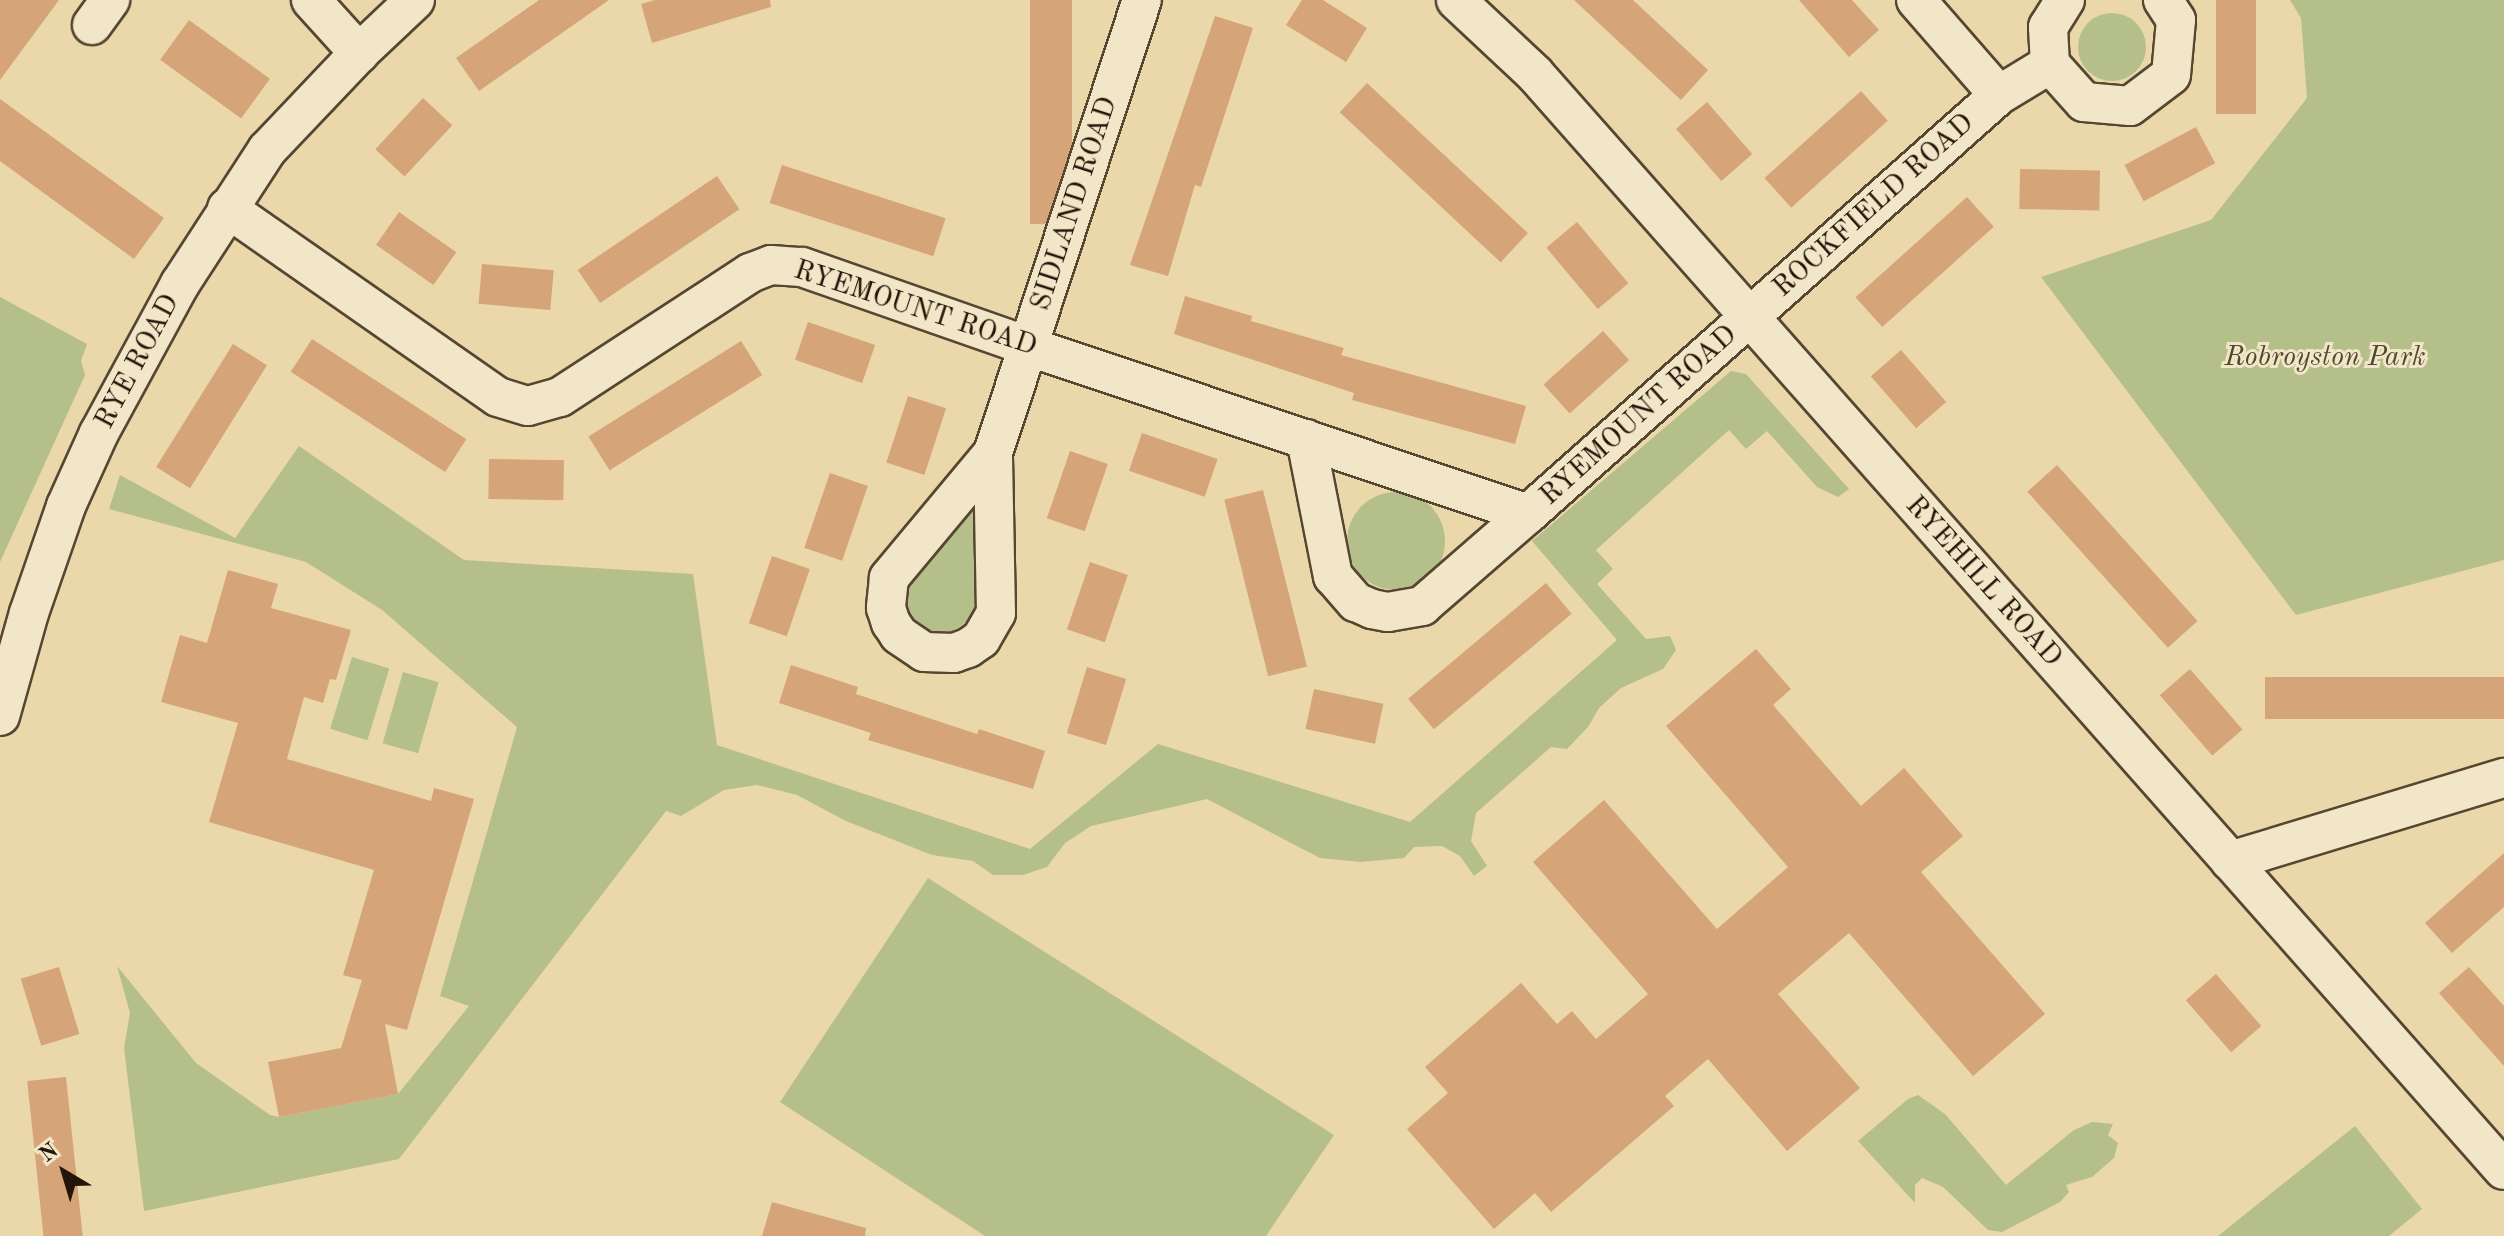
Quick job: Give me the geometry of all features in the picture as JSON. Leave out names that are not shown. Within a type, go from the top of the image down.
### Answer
[{"type":"street","points":[[311,0],[359,53],[415,0]]},
{"type":"street","name":"SIDLAND ROAD","points":[[993,453],[889,578],[886,608],[891,623],[899,635],[924,652],[954,653],[968,648],[981,639],[996,613],[993,453],[1142,0]]},
{"type":"street","name":"RYEHILL ROAD","points":[[1456,0],[1534,73],[2504,1170]]},
{"type":"street","name":"ROCKFIELD ROAD","points":[[1916,0],[1999,95]]},
{"type":"street","points":[[2065,0],[2048,27],[2050,64],[2084,102],[2130,106],[2171,75],[2176,20],[2163,0]]},
{"type":"street","name":"RYE ROAD","points":[[0,716],[29,613],[66,506],[99,433],[180,284],[227,208],[267,150],[359,53]]},
{"type":"street","name":"ROCKFIELD ROAD","points":[[1749,317],[1999,95],[2050,64]]},
{"type":"street","name":"RYEMOUNT ROAD","points":[[227,208],[498,397],[528,406],[560,397],[750,273],[771,265],[802,267],[1528,514]]},
{"type":"street","name":"RYEMOUNT ROAD","points":[[1306,439],[1333,576],[1356,602],[1372,609],[1388,612],[1422,606],[1749,317]]},
{"type":"street","points":[[2230,861],[2504,778]]},
{"type":"green space","name":"Robroyston Park","points":[[2290,0],[2504,0],[2504,560],[2296,615],[2041,277],[2211,220],[2307,98],[2301,18]]},
{"type":"green space","points":[[2112,13],[2136,23],[2146,47],[2136,71],[2112,81],[2088,71],[2078,47],[2088,23]]},
{"type":"green space","points":[[0,297],[87,344],[81,361],[85,375],[0,562]]},
{"type":"green space","points":[[1731,371],[1746,374],[1849,489],[1838,497],[1817,487],[1767,431],[1746,449],[1729,430],[1596,550],[1613,569],[1597,584],[1646,639],[1670,636],[1676,650],[1663,669],[1621,688],[1599,708],[1588,727],[1567,749],[1551,747],[1476,813],[1471,841],[1487,866],[1474,876],[1460,856],[1442,846],[1414,847],[1404,858],[1361,862],[1320,858],[1207,799],[1091,826],[1065,843],[1047,867],[1023,875],[993,875],[973,861],[932,855],[846,821],[797,795],[757,785],[724,790],[681,816],[666,811],[399,1159],[144,1211],[124,1048],[130,1013],[117,966],[196,1063],[270,1115],[279,1117],[398,1094],[469,1006],[440,996],[517,727],[382,610],[306,562],[109,509],[120,475],[235,538],[299,446],[464,560],[693,574],[717,745],[1030,849],[1158,744],[1410,822],[1617,640],[1532,541]]},
{"type":"green space","points":[[1396,492],[1415,496],[1431,506],[1441,522],[1445,541],[1441,560],[1431,576],[1415,586],[1396,590],[1377,586],[1361,576],[1351,560],[1347,541],[1351,522],[1361,506],[1377,496]]},
{"type":"green space","points":[[969,510],[979,514],[986,579],[974,616],[952,632],[926,631],[907,616],[900,593]]},
{"type":"green space","points":[[352,657],[389,668],[367,740],[330,729]]},
{"type":"green space","points":[[403,672],[439,682],[418,753],[383,743]]},
{"type":"green space","points":[[928,878],[1334,1135],[1266,1236],[985,1236],[780,1102]]},
{"type":"green space","points":[[1918,1095],[1945,1114],[2006,1185],[2074,1130],[2092,1122],[2113,1124],[2108,1135],[2118,1143],[2114,1158],[2092,1177],[2066,1185],[2069,1192],[2060,1202],[2002,1232],[1988,1230],[1943,1187],[1922,1178],[1915,1185],[1915,1203],[1858,1141],[1908,1099]]},
{"type":"green space","points":[[2355,1126],[2422,1209],[2389,1236],[2218,1236]]},
{"type":"building","points":[[0,0],[59,0],[0,80]]},
{"type":"building","points":[[539,0],[609,0],[479,91],[456,58]]},
{"type":"building","points":[[655,0],[770,0],[771,7],[652,43],[641,4]]},
{"type":"building","points":[[1030,0],[1072,0],[1072,224],[1030,224]]},
{"type":"building","points":[[1302,0],[1323,0],[1367,28],[1346,62],[1286,25]]},
{"type":"building","points":[[1574,0],[1633,0],[1708,70],[1681,100]]},
{"type":"building","points":[[1799,0],[1852,0],[1879,30],[1849,57]]},
{"type":"building","points":[[2216,0],[2256,0],[2256,114],[2216,114]]},
{"type":"building","points":[[1215,16],[1253,28],[1201,187],[1195,185],[1168,276],[1130,265]]},
{"type":"building","points":[[189,20],[270,79],[241,118],[160,60]]},
{"type":"building","points":[[1367,83],[1528,233],[1501,262],[1340,112]]},
{"type":"building","points":[[1861,91],[1888,121],[1791,208],[1764,178]]},
{"type":"building","points":[[423,98],[452,125],[405,176],[375,149]]},
{"type":"building","points":[[0,99],[164,218],[134,259],[0,161]]},
{"type":"building","points":[[1707,102],[1752,154],[1721,181],[1676,129]]},
{"type":"building","points":[[2196,127],[2215,163],[2144,201],[2124,165]]},
{"type":"building","points":[[782,165],[946,218],[933,256],[770,203]]},
{"type":"building","points":[[2020,169],[2100,170],[2099,210],[2019,209]]},
{"type":"building","points":[[717,176],[739,209],[600,303],[578,270]]},
{"type":"building","points":[[1967,197],[1994,227],[1882,327],[1856,297]]},
{"type":"building","points":[[399,212],[456,252],[433,285],[376,245]]},
{"type":"building","points":[[1577,222],[1628,283],[1598,309],[1546,248]]},
{"type":"building","points":[[482,264],[554,270],[550,310],[479,304]]},
{"type":"building","points":[[1185,296],[1252,316],[1251,321],[1344,348],[1341,355],[1526,406],[1515,444],[1352,400],[1354,393],[1174,334]]},
{"type":"building","points":[[808,322],[875,345],[862,383],[795,360]]},
{"type":"building","points":[[1603,331],[1629,360],[1570,414],[1544,385]]},
{"type":"building","points":[[312,339],[466,439],[445,472],[291,372]]},
{"type":"building","points":[[741,341],[762,375],[610,470],[588,436]]},
{"type":"building","points":[[233,344],[267,365],[190,488],[156,467]]},
{"type":"building","points":[[1901,350],[1946,402],[1916,428],[1871,376]]},
{"type":"building","points":[[908,396],[946,408],[924,475],[886,463]]},
{"type":"building","points":[[1142,433],[1218,459],[1205,497],[1129,471]]},
{"type":"building","points":[[1070,451],[1108,464],[1085,531],[1047,518]]},
{"type":"building","points":[[489,459],[564,460],[563,500],[488,499]]},
{"type":"building","points":[[2057,465],[2198,621],[2168,648],[2027,492]]},
{"type":"building","points":[[830,473],[868,486],[842,561],[804,548]]},
{"type":"building","points":[[1263,490],[1307,667],[1268,676],[1224,500]]},
{"type":"building","points":[[772,556],[810,569],[787,636],[749,623]]},
{"type":"building","points":[[1090,562],[1128,575],[1105,642],[1067,629]]},
{"type":"building","points":[[228,570],[278,584],[271,608],[351,630],[336,680],[330,679],[323,703],[304,697],[287,759],[431,801],[434,788],[474,799],[407,1030],[385,1024],[398,1094],[279,1117],[268,1062],[341,1048],[362,980],[343,975],[374,870],[209,822],[238,723],[161,702],[180,635],[207,643]]},
{"type":"building","points":[[1546,583],[1572,614],[1434,729],[1408,699]]},
{"type":"building","points":[[1756,649],[1791,689],[1773,705],[1861,806],[1904,768],[1963,836],[1921,872],[2045,1014],[1973,1076],[1849,933],[1778,994],[1860,1088],[1787,1151],[1708,1059],[1665,1096],[1674,1106],[1551,1212],[1535,1193],[1494,1229],[1407,1129],[1448,1093],[1425,1067],[1521,983],[1557,1024],[1572,1011],[1596,1039],[1648,994],[1533,862],[1604,800],[1717,929],[1788,867],[1666,726]]},
{"type":"building","points":[[791,665],[858,687],[856,694],[977,734],[979,729],[1045,751],[1033,789],[868,740],[871,733],[779,703]]},
{"type":"building","points":[[1087,667],[1126,679],[1106,745],[1067,733]]},
{"type":"building","points":[[2190,669],[2242,729],[2212,756],[2160,695]]},
{"type":"building","points":[[2265,677],[2504,677],[2504,719],[2265,719]]},
{"type":"building","points":[[1314,689],[1383,704],[1375,744],[1305,729]]},
{"type":"building","points":[[2504,853],[2504,907],[2452,953],[2425,923]]},
{"type":"building","points":[[59,967],[79,1034],[41,1046],[21,979]]},
{"type":"building","points":[[2469,967],[2504,1006],[2504,1066],[2439,993]]},
{"type":"building","points":[[2216,974],[2261,1026],[2231,1052],[2186,1000]]},
{"type":"building","points":[[66,1077],[83,1236],[43,1236],[27,1081]]},
{"type":"building","points":[[772,1202],[866,1228],[865,1236],[762,1236]]}]
